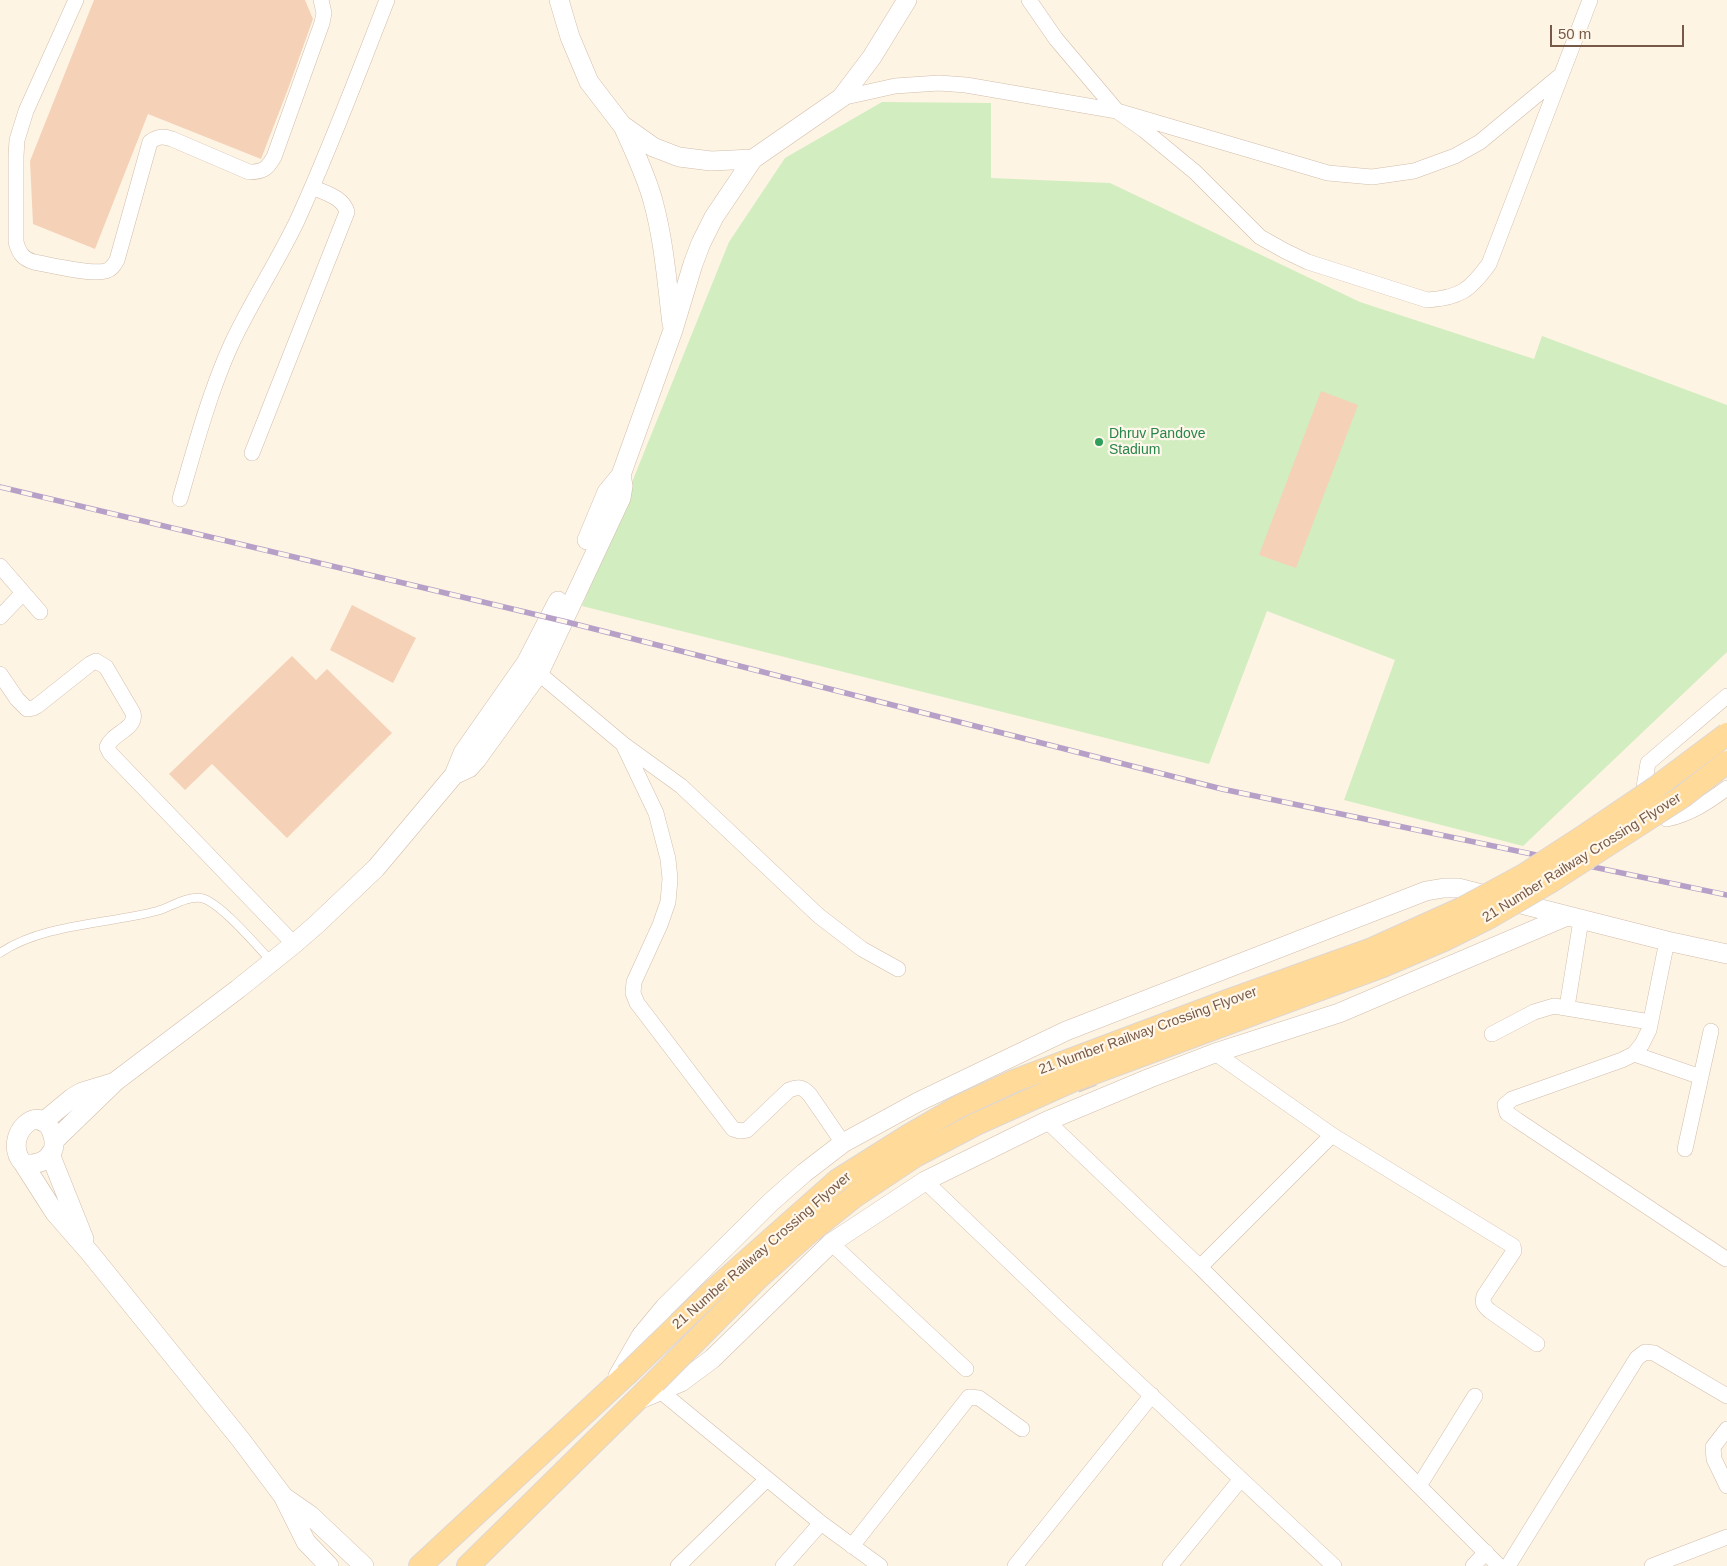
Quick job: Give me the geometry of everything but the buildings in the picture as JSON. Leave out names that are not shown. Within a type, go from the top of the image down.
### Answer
[{"type":"main road","name":"21 Number Railway Crossing Flyover","points":[[420,1566],[715,1289],[838,1180],[958,1107],[1014,1081],[1372,949],[1463,908],[1524,875],[1584,836],[1655,788],[1727,734]]},
{"type":"main road","name":"21 Number Railway Crossing Flyover","points":[[468,1566],[636,1400],[657,1386],[758,1278],[854,1196],[915,1156],[976,1124],[1072,1081],[1383,966],[1490,918],[1550,882],[1682,797],[1727,762]]},
{"type":"street","points":[[76,0],[20,128],[16,156],[16,242],[19,252],[25,260],[95,272],[106,271],[113,267],[117,260],[150,142],[156,137],[164,136],[172,139],[249,172],[260,172],[268,168],[274,157],[322,23],[324,13],[321,0]]},
{"type":"street","points":[[180,499],[206,408],[232,342],[296,223],[387,0]]},
{"type":"street","points":[[558,0],[570,37],[589,82],[622,125],[642,166],[653,201],[660,235],[673,330]]},
{"type":"street","points":[[11,1157],[30,1165],[38,1164],[45,1160],[52,1148],[116,1081],[238,989],[317,924],[376,868],[454,775],[468,768],[477,760],[533,668],[620,498],[623,486],[621,476],[673,330],[701,242],[714,217],[753,159],[841,98],[872,57],[907,0]]},
{"type":"street","points":[[1029,0],[1056,39],[1117,111],[1144,130],[1195,172],[1260,237],[1308,262],[1427,300],[1445,299],[1462,292],[1478,279],[1489,264],[1590,0]]},
{"type":"street","points":[[841,98],[895,86],[939,83],[966,85],[1117,111],[1328,173],[1372,177],[1414,171],[1455,156],[1480,142],[1562,74]]},
{"type":"street","points":[[622,125],[652,147],[679,157],[711,160],[753,159]]},
{"type":"street","points":[[252,453],[347,212],[345,205],[341,201],[312,187]]},
{"type":"street","points":[[0,566],[40,612]]},
{"type":"street","points":[[0,617],[23,593]]},
{"type":"street","points":[[0,674],[17,699],[28,709],[37,706],[90,664],[96,662],[106,667],[133,713],[134,719],[132,724],[109,741],[107,747],[110,753],[294,944]]},
{"type":"street","points":[[533,668],[623,744],[681,786],[819,916],[862,950],[898,969]]},
{"type":"street","points":[[1727,696],[1648,763],[1644,787],[1667,819],[1683,816],[1707,803],[1727,788]]},
{"type":"street","points":[[623,744],[656,813],[668,859],[670,879],[668,902],[660,925],[634,982],[632,993],[637,1004],[733,1129],[740,1132],[747,1130],[789,1090],[796,1087],[804,1088],[843,1143]]},
{"type":"street","points":[[618,1382],[641,1336],[665,1307],[771,1202],[804,1173],[843,1143],[918,1102],[1426,891],[1458,888],[1667,942],[1727,954]]},
{"type":"street","points":[[1566,1007],[1574,918]]},
{"type":"street","points":[[657,1386],[681,1382],[712,1359],[831,1243],[926,1181],[1047,1121],[1091,1095],[1150,1078],[1215,1053],[1339,1013],[1574,918]]},
{"type":"street","points":[[1667,942],[1650,1022],[1642,1044],[1634,1054],[1512,1099],[1505,1105],[1507,1113],[1726,1259]]},
{"type":"street","points":[[1492,1034],[1534,1012],[1554,1006],[1650,1022]]},
{"type":"street","points":[[1685,1149],[1711,1031]]},
{"type":"street","points":[[1215,1053],[1332,1135],[1512,1246],[1514,1251],[1482,1302],[1490,1311],[1537,1344]]},
{"type":"street","points":[[1634,1054],[1701,1077]]},
{"type":"street","points":[[43,1122],[82,1092],[116,1081]]},
{"type":"street","points":[[90,1253],[52,1148],[49,1127],[43,1122],[29,1119],[22,1121],[6,1131],[11,1157],[241,1440],[283,1496],[306,1542],[329,1566]]},
{"type":"street","points":[[1047,1121],[1200,1267],[1499,1566]]},
{"type":"street","points":[[1200,1267],[1332,1135]]},
{"type":"street","points":[[926,1181],[1334,1566]]},
{"type":"street","points":[[831,1243],[966,1369]]},
{"type":"street","points":[[1508,1566],[1637,1358],[1646,1352],[1654,1353],[1727,1396]]},
{"type":"street","points":[[657,1386],[820,1523],[880,1566]]},
{"type":"street","points":[[1015,1566],[1152,1395]]},
{"type":"street","points":[[852,1546],[968,1396],[978,1398],[1022,1429]]},
{"type":"street","points":[[1419,1486],[1475,1396]]},
{"type":"street","points":[[1727,1429],[1713,1446],[1714,1459],[1727,1486]]},
{"type":"street","points":[[678,1566],[767,1479]]},
{"type":"street","points":[[1170,1566],[1241,1479]]},
{"type":"street","points":[[283,1496],[310,1515],[364,1566]]},
{"type":"street","points":[[783,1566],[820,1523]]},
{"type":"street","points":[[1652,1566],[1727,1537]]},
{"type":"street","points":[[1473,1566],[1486,1552]]},
{"type":"lane","points":[[0,953],[27,939],[47,933],[156,911],[190,899],[200,898],[211,902],[221,910],[271,961]]},
{"type":"green space","points":[[882,102],[991,103],[991,178],[1110,183],[1360,302],[1534,359],[1542,336],[1727,405],[1727,652],[1523,846],[1344,800],[1395,660],[1267,611],[1209,764],[582,606],[729,242],[785,158]]},
{"type":"tunnel","points":[[1072,1047],[1088,1089]]},
{"type":"railway","points":[[0,487],[567,622],[1222,789],[1727,895]]},
{"type":"place","name":"Dhruv Pandove Stadium","points":[[1099,442]]}]
